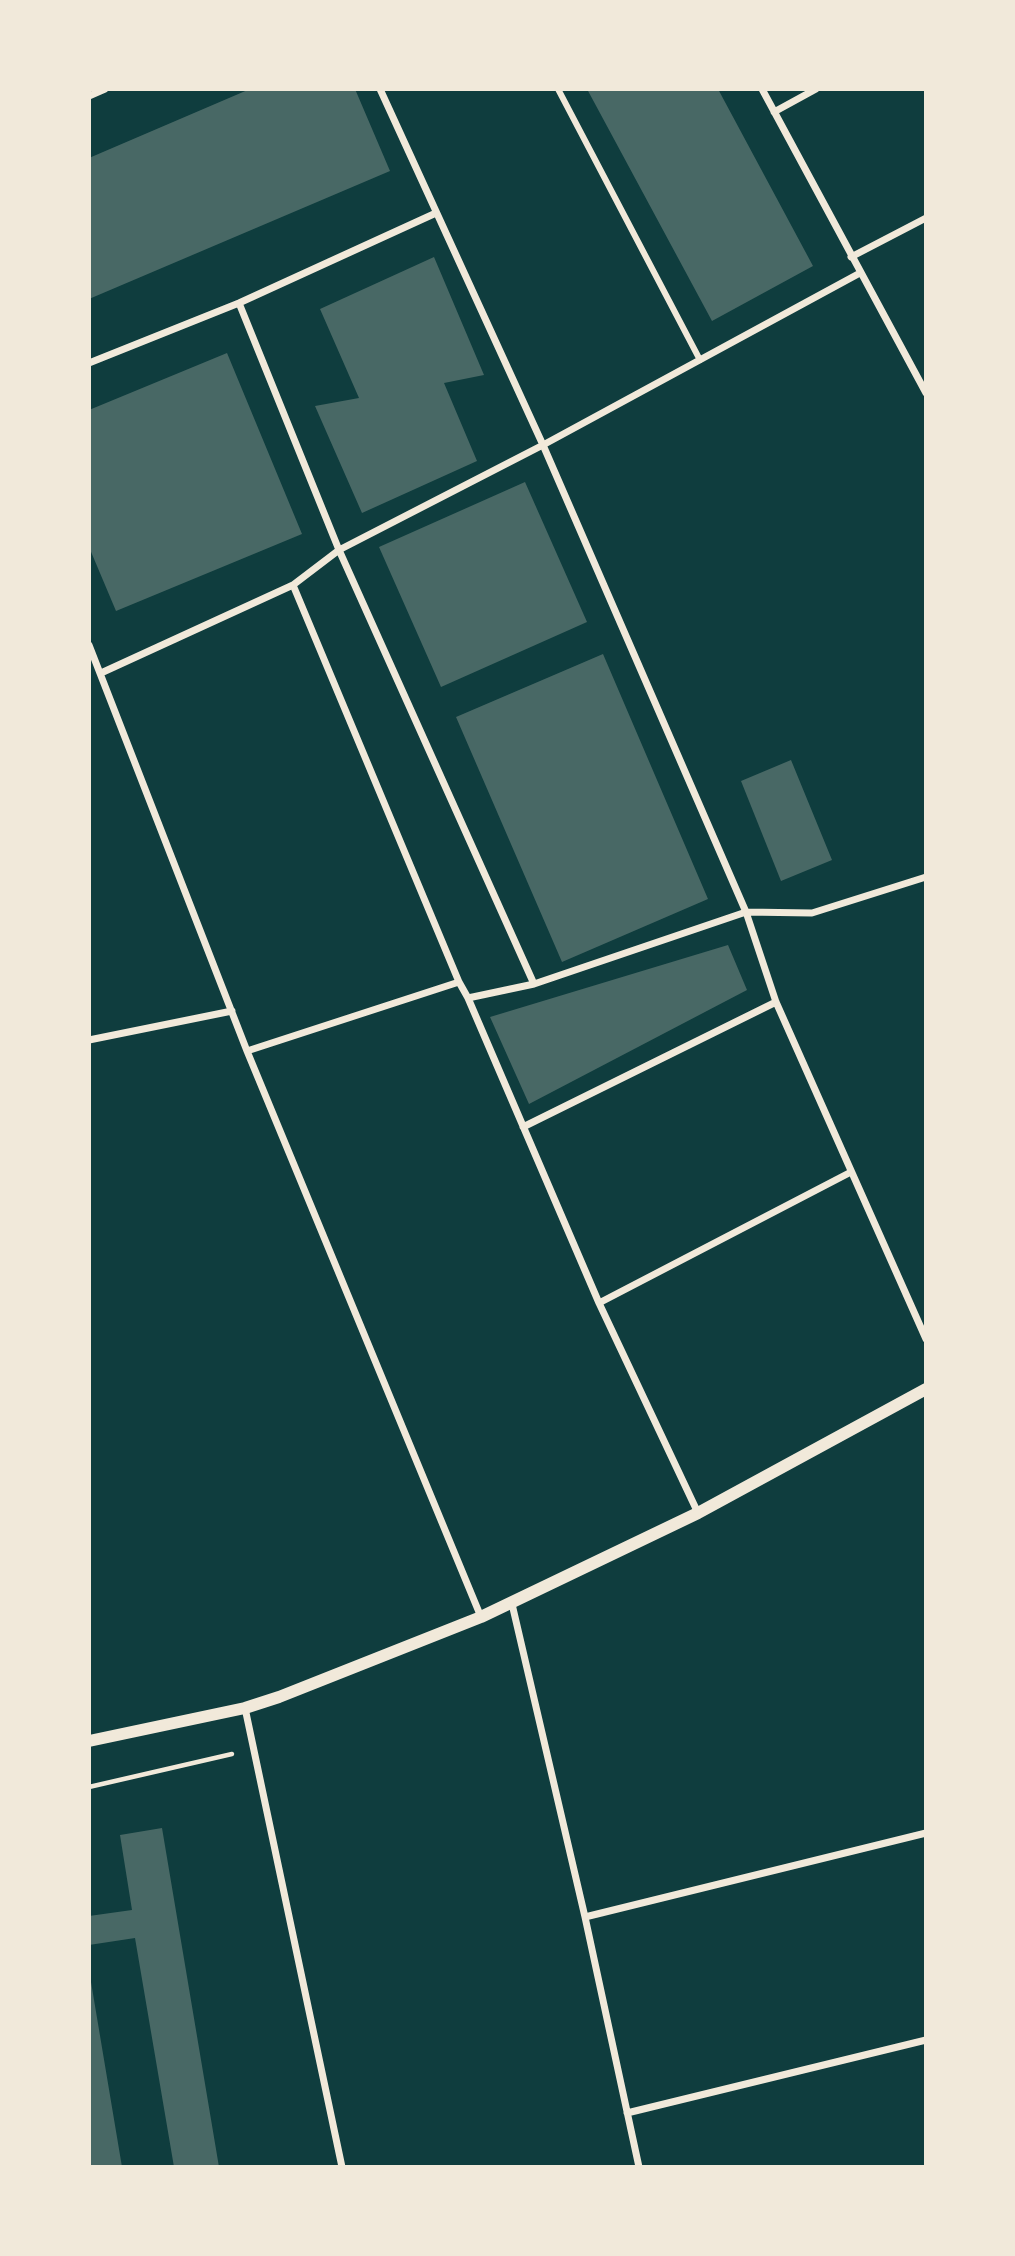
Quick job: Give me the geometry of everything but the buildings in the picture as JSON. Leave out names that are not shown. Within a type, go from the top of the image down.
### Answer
[{"type":"street","points":[[89,96],[105,89]]},
{"type":"street","points":[[380,89],[543,445],[746,912],[776,1002],[926,1339]]},
{"type":"street","points":[[558,89],[700,360]]},
{"type":"street","points":[[762,89],[926,393]]},
{"type":"street","points":[[774,111],[816,89]]},
{"type":"street","points":[[89,363],[239,303],[436,212]]},
{"type":"street","points":[[851,257],[926,218]]},
{"type":"street","points":[[101,673],[293,586],[339,550],[543,445],[860,274]]},
{"type":"street","points":[[239,303],[339,550],[534,984]]},
{"type":"street","points":[[293,586],[459,982],[599,1303],[698,1513]]},
{"type":"street","points":[[89,645],[247,1051],[481,1617]]},
{"type":"street","points":[[468,998],[534,984],[746,912],[812,913],[926,877]]},
{"type":"street","points":[[247,1051],[459,982]]},
{"type":"street","points":[[523,1127],[776,1002]]},
{"type":"street","points":[[89,1040],[232,1011]]},
{"type":"street","points":[[599,1303],[850,1172]]},
{"type":"street","points":[[89,1741],[279,1697],[512,1604],[698,1513],[926,1389]]},
{"type":"street","points":[[512,1604],[585,1917],[639,2167]]},
{"type":"street","points":[[245,1707],[342,2167]]},
{"type":"street","points":[[585,1917],[926,1833]]},
{"type":"street","points":[[627,2113],[926,2040]]},
{"type":"path","points":[[89,1787],[254,1749]]}]
